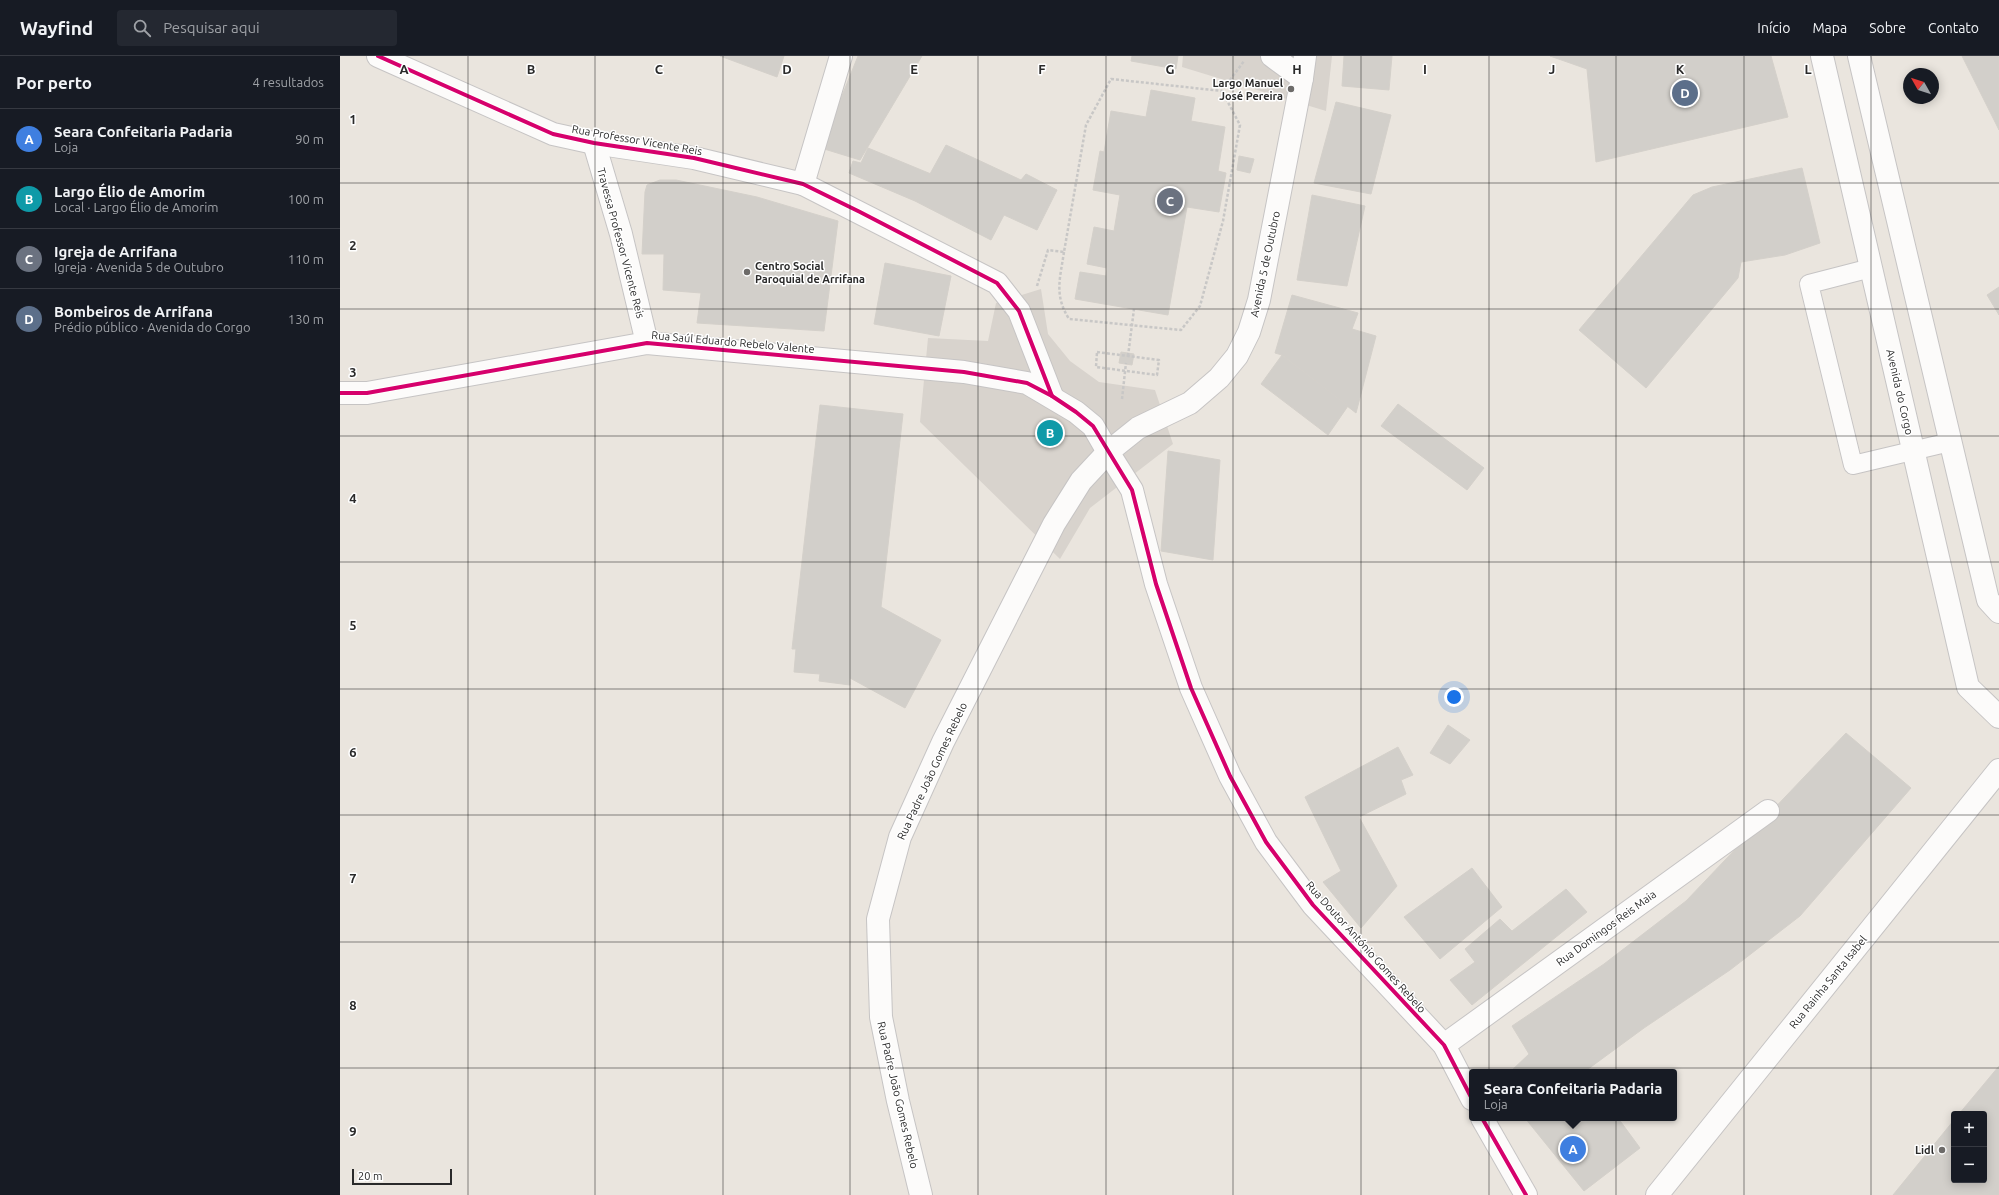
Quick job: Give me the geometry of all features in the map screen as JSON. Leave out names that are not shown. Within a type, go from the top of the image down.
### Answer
[{"type":"street","name":"Rua Professor Vicente Reis","points":[[378,56],[553,134],[594,143],[694,158],[803,184],[841,202],[997,283],[1019,311],[1052,396]]},
{"type":"street","points":[[803,184],[841,56]]},
{"type":"street","points":[[1272,56],[1302,78]]},
{"type":"street","name":"Avenida 5 de Outubro","points":[[1108,452],[1138,428],[1190,403],[1219,378],[1237,356],[1249,332],[1259,300],[1305,56]]},
{"type":"street","name":"Avenida do Corgo","points":[[1822,56],[1968,687],[1999,717]]},
{"type":"street","points":[[1859,56],[1988,600],[1999,612]]},
{"type":"street","name":"Travessa Professor Vicente Reis","points":[[594,143],[621,234],[647,342]]},
{"type":"street","name":"Rua Saúl Eduardo Rebelo Valente","points":[[340,393],[366,393],[647,342],[964,372],[1027,383],[1052,396],[1076,412],[1092,426],[1108,452]]},
{"type":"street","name":"Rua Doutor António Gomes Rebelo","points":[[1108,452],[1132,490],[1156,584],[1191,688],[1230,776],[1266,842],[1313,905],[1444,1045],[1469,1093]]},
{"type":"street","name":"Rua Padre João Gomes Rebelo","points":[[921,1195],[898,1101],[880,1017],[878,919],[900,837],[943,742],[1054,524],[1081,480],[1108,452]]},
{"type":"street","name":"Rua Rainha Santa Isabel","points":[[1657,1195],[1999,770]]},
{"type":"street","name":"Rua Domingos Reis Maia","points":[[1444,1045],[1768,811]]},
{"type":"street","points":[[1484,1121],[1526,1195]]},
{"type":"lane","points":[[1871,268],[1809,284],[1853,465],[1950,442]]},
{"type":"path","points":[[1222,91],[1247,56]]},
{"type":"path","points":[[1111,79],[1222,91],[1240,125],[1223,221],[1200,306],[1181,330],[1069,319],[1063,310],[1058,293],[1086,125],[1111,79]]},
{"type":"path","points":[[1036,288],[1048,250],[1064,252]]},
{"type":"path","points":[[1128,356],[1134,309]]},
{"type":"path","points":[[1098,352],[1159,360],[1157,375],[1126,371],[1096,367],[1098,352]]},
{"type":"path","points":[[1122,399],[1126,363]]},
{"type":"shaded area","name":"Largo Manuel José Pereira","points":[[1183,56],[1332,56],[1326,111],[1182,67]]},
{"type":"shaded area","points":[[1041,289],[1048,334],[1070,361],[1099,382],[1155,390],[1173,444],[1090,508],[1060,559],[920,422],[928,338],[988,341],[996,303]]},
{"type":"building","points":[[720,56],[784,56],[777,77]]},
{"type":"building","points":[[858,56],[922,56],[860,160],[821,148]]},
{"type":"building","points":[[1132,56],[1178,56],[1176,69],[1131,61]]},
{"type":"building","points":[[1344,56],[1392,56],[1389,90],[1342,86]]},
{"type":"building","points":[[1550,56],[1771,56],[1788,117],[1596,162],[1587,69]]},
{"type":"building","points":[[1962,56],[1999,56],[1999,130]]},
{"type":"building","points":[[1151,90],[1195,98],[1191,121],[1225,127],[1218,171],[1226,173],[1219,212],[1187,207],[1168,315],[1075,299],[1080,272],[1106,276],[1107,268],[1087,264],[1094,227],[1114,231],[1120,195],[1093,190],[1100,151],[1104,152],[1111,111],[1146,117]]},
{"type":"building","points":[[1336,102],[1391,115],[1371,194],[1314,183]]},
{"type":"building","points":[[946,145],[1021,180],[1026,174],[1057,190],[1037,230],[1004,215],[991,240],[915,201]]},
{"type":"building","points":[[868,148],[931,174],[915,201],[849,173],[853,161],[861,163]]},
{"type":"building","points":[[1239,156],[1254,159],[1250,173],[1237,170]]},
{"type":"building","points":[[1802,168],[1820,243],[1785,255],[1741,262],[1738,278],[1646,388],[1579,330],[1693,195],[1712,187]]},
{"type":"building","name":"Centro Social Paroquial de Arrifana","points":[[660,180],[676,180],[757,197],[838,221],[824,331],[697,323],[701,293],[663,290],[664,254],[642,254],[645,192],[647,185]]},
{"type":"building","points":[[1312,195],[1365,206],[1347,286],[1297,280]]},
{"type":"building","points":[[885,263],[951,276],[939,336],[874,324]]},
{"type":"building","points":[[1999,287],[1999,315],[1987,295]]},
{"type":"building","points":[[1292,295],[1358,313],[1352,329],[1376,336],[1356,413],[1282,355],[1275,353]]},
{"type":"building","points":[[1121,352],[1134,354],[1132,365],[1119,363]]},
{"type":"building","points":[[1282,355],[1348,406],[1328,435],[1261,384]]},
{"type":"building","points":[[1398,404],[1484,468],[1467,490],[1381,426]]},
{"type":"building","points":[[820,405],[903,414],[881,607],[941,640],[905,708],[850,678],[850,685],[819,681],[820,674],[794,672],[796,649],[792,649]]},
{"type":"building","points":[[1168,451],[1220,460],[1213,560],[1161,551]]},
{"type":"building","points":[[1448,725],[1470,740],[1450,764],[1430,753]]},
{"type":"building","points":[[1846,733],[1911,788],[1800,916],[1730,970],[1644,1028],[1588,1069],[1513,1069],[1529,1054],[1512,1026],[1604,964],[1686,901]]},
{"type":"building","points":[[1398,747],[1413,775],[1401,780],[1406,794],[1359,817],[1397,886],[1361,928],[1323,882],[1341,871],[1305,797]]},
{"type":"building","points":[[1472,868],[1502,907],[1440,959],[1404,917]]},
{"type":"building","points":[[1566,889],[1587,912],[1472,1005],[1450,980],[1475,962],[1465,949],[1500,919],[1512,931]]},
{"type":"building","name":"Lidl","points":[[1999,1066],[1999,1195],[1893,1195],[1951,1124],[1951,1183],[1987,1183],[1987,1111],[1962,1111]]},
{"type":"building","points":[[1527,1121],[1620,1121],[1640,1148],[1584,1191]]},
{"type":"cycle path","points":[[378,56],[553,134],[594,143],[694,158],[803,184],[860,212],[997,283],[1019,311],[1052,396]]},
{"type":"cycle path","points":[[340,393],[367,393],[647,343],[964,372],[1027,383],[1052,396],[1076,412],[1093,426],[1132,490],[1156,584],[1191,688],[1230,776],[1266,842],[1313,905],[1444,1045],[1469,1093]]},
{"type":"cycle path","points":[[1484,1121],[1526,1195]]},
{"type":"place","name":"Largo Manuel José Pereira","points":[[1291,89]]},
{"type":"place","name":"Bombeiros de Arrifana","points":[[1685,93]]},
{"type":"place","name":"Igreja de Arrifana","points":[[1170,201]]},
{"type":"place","name":"Centro Social Paroquial de Arrifana","points":[[747,272]]},
{"type":"place","name":"Largo Élio de Amorim","points":[[1050,433]]},
{"type":"place","name":"Seara Confeitaria Padaria","points":[[1573,1149]]},
{"type":"place","name":"Lidl","points":[[1942,1150]]}]
